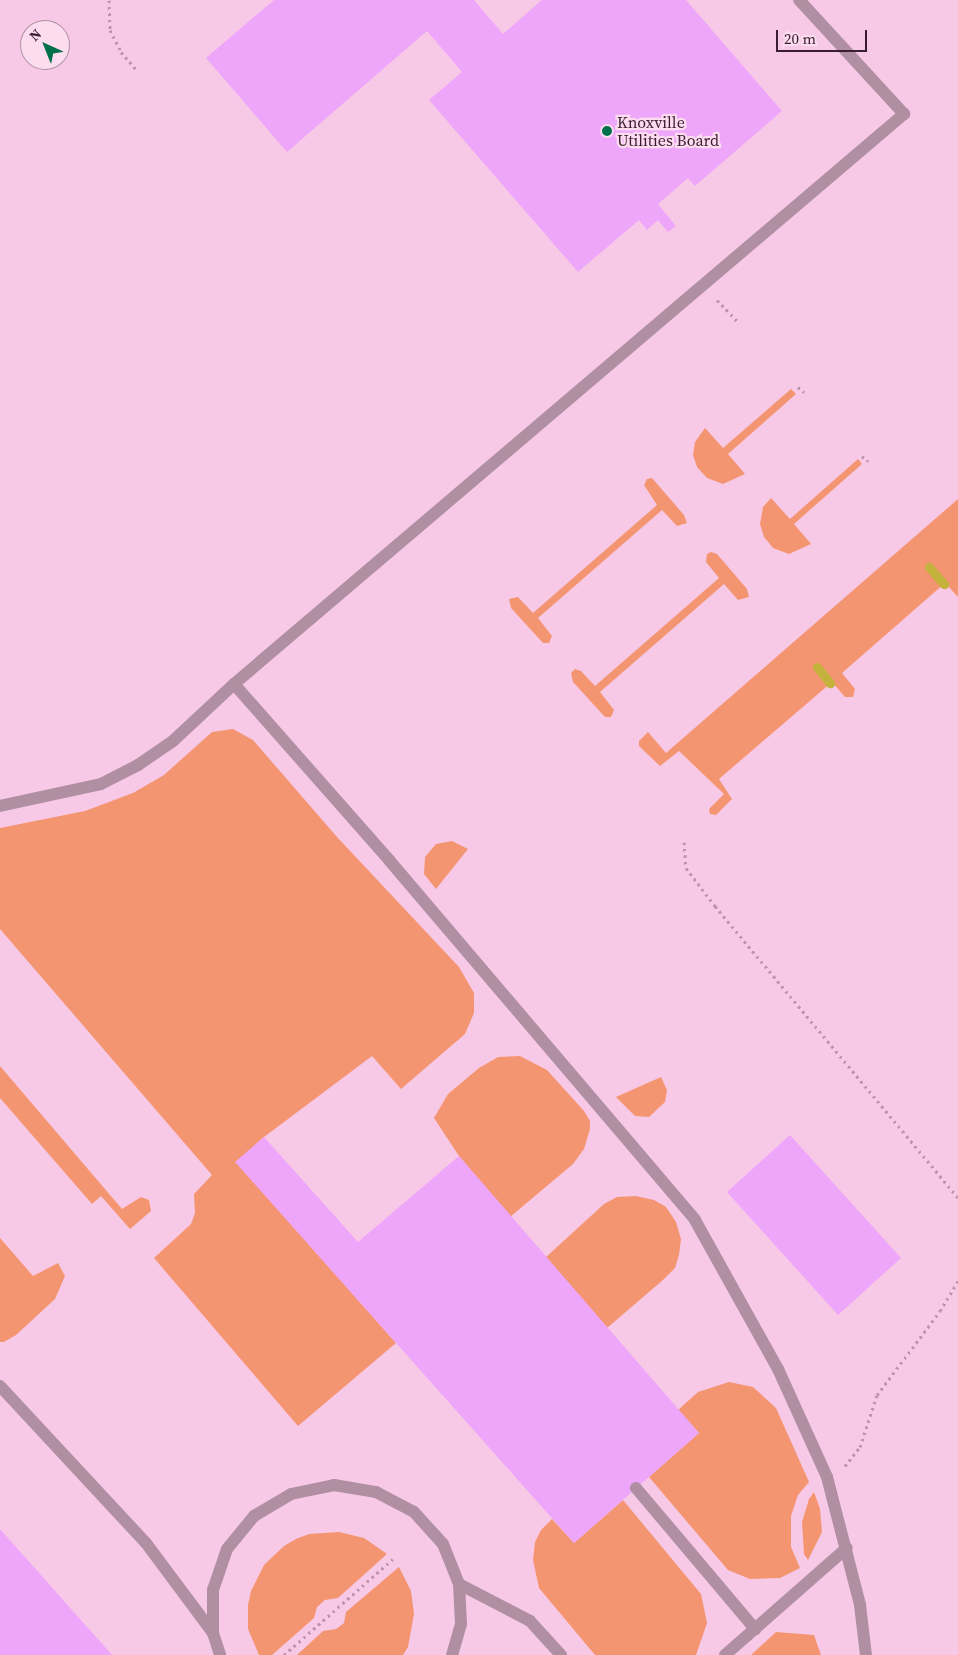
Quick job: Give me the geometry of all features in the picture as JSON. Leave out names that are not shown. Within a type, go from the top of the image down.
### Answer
[{"type":"lane","points":[[0,806],[101,784],[138,766],[173,741],[234,684],[904,114],[799,0]]},
{"type":"lane","points":[[234,684],[408,882],[695,1220],[778,1370],[813,1442],[827,1477],[847,1548],[866,1655]]},
{"type":"lane","points":[[0,1386],[146,1543],[213,1633]]},
{"type":"lane","points":[[220,1655],[213,1633],[213,1590],[227,1549],[254,1516],[292,1494],[334,1486],[376,1492],[414,1512],[443,1544],[459,1584],[461,1624],[452,1655]]},
{"type":"lane","points":[[636,1488],[755,1629]]},
{"type":"lane","points":[[725,1655],[847,1548]]},
{"type":"lane","points":[[459,1584],[530,1621],[561,1655]]},
{"type":"path","points":[[109,0],[110,30],[121,52],[136,69]]},
{"type":"path","points":[[717,300],[737,321]]},
{"type":"path","points":[[798,386],[804,392]]},
{"type":"path","points":[[862,456],[868,462]]},
{"type":"path","points":[[684,842],[686,868],[714,906],[958,1198]]},
{"type":"path","points":[[840,1469],[857,1454],[877,1395],[940,1311],[958,1281]]},
{"type":"path","points":[[284,1655],[392,1559]]},
{"type":"shaded area","points":[[791,389],[796,394],[728,454],[745,474],[723,484],[707,478],[697,467],[693,455],[695,442],[705,428],[723,448]]},
{"type":"shaded area","points":[[858,459],[862,464],[794,524],[811,544],[789,554],[773,548],[764,537],[760,524],[763,507],[771,498],[790,519]]},
{"type":"shaded area","points":[[652,478],[684,515],[687,523],[677,526],[662,510],[538,618],[552,636],[549,643],[543,643],[511,608],[509,599],[518,597],[533,613],[657,505],[644,485],[647,479]]},
{"type":"shaded area","points":[[958,499],[958,597],[945,583],[842,673],[855,689],[853,697],[845,697],[832,682],[719,779],[732,799],[716,815],[710,814],[709,809],[724,794],[679,751],[660,766],[639,746],[639,741],[648,732],[666,753]]},
{"type":"shaded area","points":[[711,552],[717,554],[747,589],[749,597],[738,600],[724,584],[600,692],[614,710],[611,717],[605,717],[573,682],[571,673],[575,669],[581,671],[595,686],[719,578],[706,562],[707,554]]},
{"type":"shaded area","points":[[233,729],[253,740],[337,837],[459,967],[474,993],[474,1013],[465,1034],[401,1089],[372,1056],[264,1137],[236,1162],[396,1343],[298,1426],[154,1258],[191,1224],[195,1213],[194,1194],[212,1175],[0,929],[0,828],[85,811],[133,793],[164,775],[212,732]]},
{"type":"shaded area","points":[[452,841],[468,849],[436,889],[424,874],[425,857],[436,844]]},
{"type":"shaded area","points":[[520,1056],[547,1070],[584,1111],[590,1121],[590,1129],[584,1149],[573,1164],[510,1217],[459,1156],[434,1118],[448,1094],[479,1068],[498,1057]]},
{"type":"shaded area","points":[[0,1066],[122,1209],[141,1197],[149,1200],[151,1211],[130,1229],[101,1196],[92,1204],[0,1098]]},
{"type":"shaded area","points":[[661,1077],[667,1090],[665,1102],[649,1117],[635,1116],[616,1097]]},
{"type":"shaded area","points":[[636,1196],[654,1200],[666,1207],[676,1222],[681,1239],[679,1255],[675,1268],[607,1328],[545,1258],[604,1204],[617,1197]]},
{"type":"shaded area","points":[[0,1238],[33,1276],[58,1263],[65,1276],[55,1299],[16,1335],[4,1342],[0,1342]]},
{"type":"shaded area","points":[[729,1382],[753,1387],[776,1408],[809,1482],[798,1495],[791,1516],[791,1547],[800,1568],[780,1578],[750,1579],[728,1570],[649,1477],[699,1433],[678,1410],[698,1392]]},
{"type":"shaded area","points":[[814,1492],[820,1509],[822,1532],[808,1560],[804,1554],[802,1522],[809,1499]]},
{"type":"shaded area","points":[[623,1500],[701,1594],[707,1623],[696,1655],[595,1655],[539,1588],[533,1560],[535,1542],[541,1530],[552,1519],[574,1543]]},
{"type":"shaded area","points":[[339,1532],[364,1538],[387,1554],[338,1598],[325,1600],[317,1607],[314,1618],[272,1655],[259,1655],[248,1629],[248,1605],[251,1591],[264,1565],[284,1546],[296,1539],[309,1534]]},
{"type":"shaded area","points":[[399,1567],[411,1591],[414,1614],[408,1647],[403,1655],[297,1655],[323,1631],[336,1629],[344,1623],[346,1612]]},
{"type":"shaded area","points":[[776,1632],[814,1635],[821,1655],[751,1655]]},
{"type":"building","name":"Knoxville Utilities Board","points":[[274,0],[474,0],[503,34],[542,0],[686,0],[782,111],[695,186],[688,178],[658,204],[676,226],[668,232],[658,220],[647,230],[639,220],[578,272],[429,100],[462,72],[427,31],[287,152],[206,58]]},
{"type":"building","points":[[790,1135],[901,1258],[838,1315],[727,1192]]},
{"type":"building","points":[[264,1137],[358,1242],[459,1156],[699,1433],[574,1543],[235,1162]]},
{"type":"building","points":[[0,1529],[112,1655],[0,1655]]},
{"type":"waterway","points":[[929,567],[944,584]]},
{"type":"waterway","points":[[817,667],[830,683]]},
{"type":"place","name":"Knoxville Utilities Board","points":[[607,131]]}]
